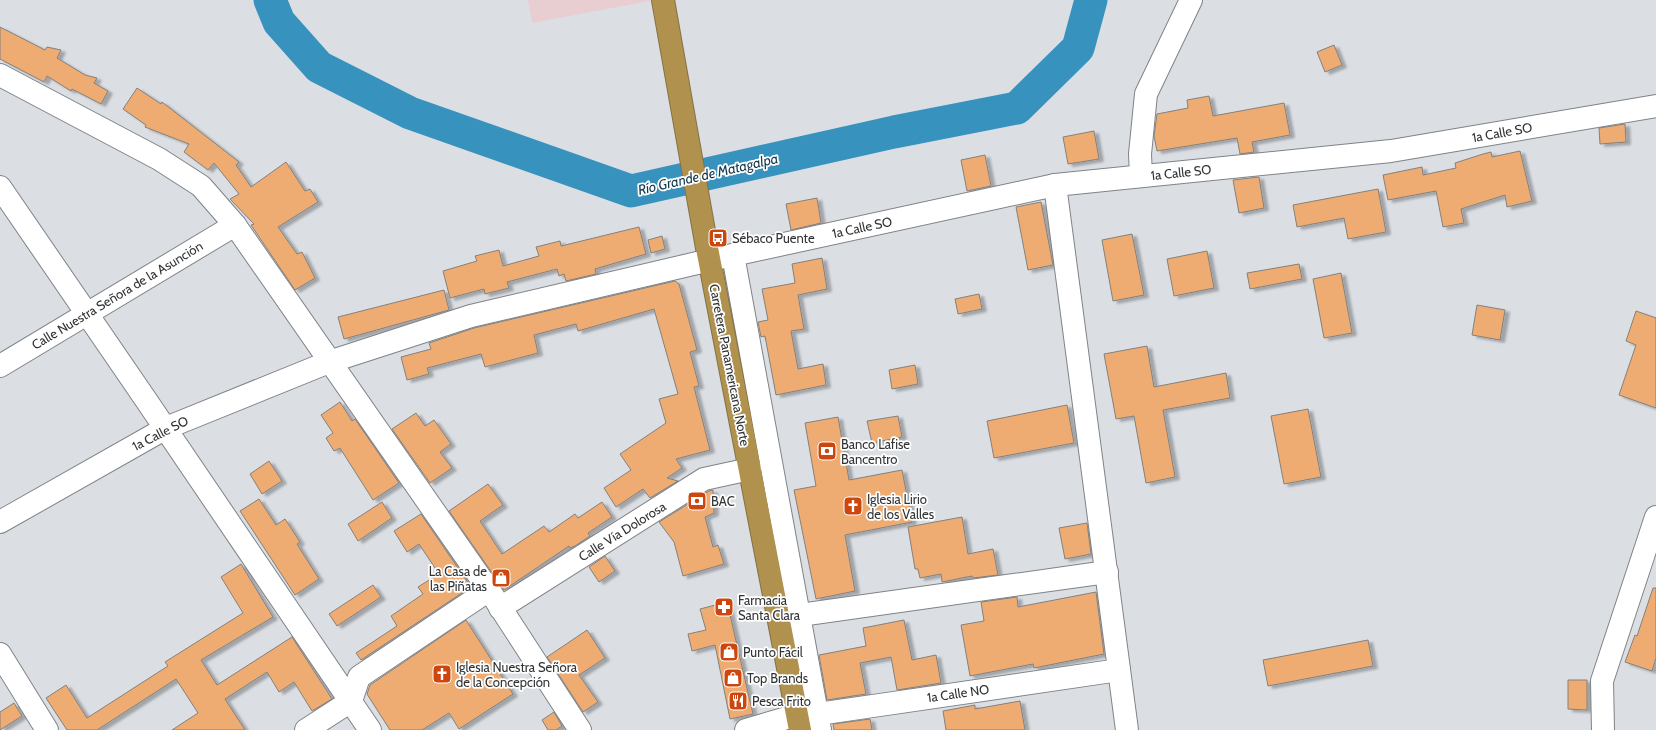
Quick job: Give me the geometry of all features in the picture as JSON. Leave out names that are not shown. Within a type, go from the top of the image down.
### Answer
[{"type":"highway","name":"Carretera Panamericana Norte","points":[[663,0],[708,250],[779,620],[809,722]]},
{"type":"street","points":[[1141,176],[1140,154],[1146,94],[1192,0]]},
{"type":"street","points":[[0,75],[159,159],[201,186],[235,225],[494,599],[580,730]]},
{"type":"street","name":"1a Calle SO","points":[[0,522],[166,428],[329,362],[471,316],[708,250],[733,255],[1055,185],[1391,151],[1656,106]]},
{"type":"street","points":[[1055,185],[1127,730]]},
{"type":"street","points":[[0,187],[166,428],[370,730]]},
{"type":"street","name":"Calle Nuestra Señora de la Asunción","points":[[0,366],[235,225]]},
{"type":"street","points":[[733,255],[800,615],[809,722]]},
{"type":"street","name":"Calle Vía Dolorosa","points":[[351,701],[359,676],[704,479],[750,469]]},
{"type":"street","points":[[1603,730],[1602,681],[1656,517]]},
{"type":"street","points":[[779,620],[800,615],[1107,572]]},
{"type":"street","points":[[0,654],[47,730]]},
{"type":"street","name":"1a Calle NO","points":[[746,730],[809,722],[1119,670]]},
{"type":"street","points":[[306,730],[351,701]]},
{"type":"shaded area","points":[[528,0],[655,0],[532,23]]},
{"type":"building","points":[[0,27],[45,50],[47,47],[61,50],[57,58],[85,75],[97,78],[94,83],[108,91],[101,104],[72,89],[71,91],[47,76],[44,82],[0,59]]},
{"type":"building","points":[[1334,45],[1342,65],[1325,72],[1317,52]]},
{"type":"building","points":[[137,88],[161,104],[162,102],[239,162],[236,165],[251,187],[286,162],[305,191],[310,189],[318,202],[278,227],[297,254],[302,252],[315,278],[295,290],[251,225],[254,224],[230,199],[239,194],[214,163],[208,170],[184,152],[189,144],[145,127],[146,125],[123,109]]},
{"type":"building","points":[[1209,96],[1213,116],[1284,103],[1290,135],[1252,142],[1254,152],[1240,154],[1237,138],[1157,151],[1154,136],[1157,114],[1188,108],[1187,100]]},
{"type":"building","points":[[1625,124],[1626,142],[1600,144],[1599,128]]},
{"type":"building","points":[[1094,131],[1099,159],[1068,164],[1063,137]]},
{"type":"building","points":[[1520,151],[1532,201],[1507,207],[1505,195],[1461,209],[1464,223],[1443,227],[1436,191],[1388,200],[1383,175],[1422,167],[1423,175],[1456,168],[1455,163],[1491,152],[1492,157]]},
{"type":"building","points":[[985,155],[991,186],[967,191],[961,160]]},
{"type":"building","points":[[1259,177],[1264,208],[1239,213],[1233,180]]},
{"type":"building","points":[[1378,189],[1386,232],[1348,239],[1344,218],[1297,227],[1293,205]]},
{"type":"building","points":[[817,198],[821,223],[791,230],[786,204]]},
{"type":"building","points":[[1041,202],[1053,265],[1028,270],[1016,207]]},
{"type":"building","points":[[639,227],[646,254],[595,269],[596,274],[566,281],[564,274],[559,276],[557,269],[507,282],[509,288],[485,294],[484,289],[450,298],[443,271],[477,261],[475,256],[499,250],[503,266],[539,256],[536,247],[560,241],[561,246]]},
{"type":"building","points":[[1132,234],[1144,295],[1113,301],[1102,240]]},
{"type":"building","points":[[662,236],[665,249],[651,253],[648,240]]},
{"type":"building","points":[[1207,251],[1214,288],[1174,296],[1167,259]]},
{"type":"building","points":[[822,258],[827,289],[798,295],[804,329],[791,331],[798,369],[823,364],[826,385],[776,395],[765,336],[761,337],[758,322],[768,320],[762,289],[795,283],[792,264]]},
{"type":"building","points":[[1299,264],[1302,279],[1250,289],[1247,273]]},
{"type":"building","points":[[1341,273],[1352,333],[1324,338],[1313,279]]},
{"type":"building","points":[[675,281],[679,284],[697,350],[690,352],[699,386],[694,387],[710,450],[676,459],[682,468],[667,478],[678,481],[650,498],[643,489],[616,507],[604,488],[631,470],[620,454],[666,423],[659,399],[678,394],[654,309],[578,331],[576,324],[534,335],[538,353],[485,367],[481,354],[427,368],[429,374],[407,380],[401,357],[431,349],[429,343],[474,328]]},
{"type":"building","points":[[444,290],[449,310],[344,339],[338,317]]},
{"type":"building","points":[[979,294],[982,309],[958,314],[955,299]]},
{"type":"building","points":[[1477,305],[1505,310],[1500,340],[1472,335]]},
{"type":"building","points":[[1636,311],[1656,318],[1656,408],[1619,395],[1636,345],[1626,341]]},
{"type":"building","points":[[1147,346],[1154,387],[1226,373],[1230,398],[1163,410],[1175,477],[1146,483],[1134,416],[1116,419],[1104,354]]},
{"type":"building","points":[[915,365],[918,384],[892,389],[889,370]]},
{"type":"building","points":[[340,402],[352,421],[355,419],[399,483],[373,500],[340,448],[334,451],[326,438],[333,433],[321,415]]},
{"type":"building","points":[[1067,405],[1074,443],[994,458],[987,421]]},
{"type":"building","points":[[1308,409],[1321,477],[1284,484],[1271,416]]},
{"type":"building","points":[[416,413],[425,426],[434,420],[451,444],[440,452],[452,468],[430,483],[392,429]]},
{"type":"building","points":[[898,416],[902,437],[872,443],[867,421]]},
{"type":"building","points":[[838,417],[849,480],[902,470],[912,522],[845,535],[855,591],[816,599],[794,490],[816,486],[805,423]]},
{"type":"building","points":[[269,461],[282,481],[262,494],[250,474]]},
{"type":"building","points":[[488,484],[503,505],[480,521],[502,554],[544,526],[549,532],[575,514],[578,518],[602,502],[612,517],[588,533],[590,536],[575,546],[570,548],[569,546],[504,590],[449,511]]},
{"type":"building","points":[[713,490],[714,513],[705,517],[713,547],[718,545],[724,564],[683,576],[674,542],[659,522]]},
{"type":"building","points":[[259,499],[276,525],[285,519],[300,542],[297,544],[319,579],[295,595],[240,511]]},
{"type":"building","points":[[382,502],[392,518],[358,541],[348,524]]},
{"type":"building","points":[[421,514],[471,587],[361,660],[356,653],[397,626],[391,616],[423,594],[418,587],[439,574],[419,544],[407,552],[394,531]]},
{"type":"building","points":[[962,517],[968,554],[993,549],[998,575],[973,578],[972,576],[942,582],[941,574],[920,578],[918,569],[915,569],[908,527]]},
{"type":"building","points":[[1087,523],[1091,554],[1065,559],[1059,528]]},
{"type":"building","points":[[605,556],[615,571],[599,582],[589,567]]},
{"type":"building","points":[[241,564],[273,617],[201,660],[217,685],[292,637],[332,699],[312,711],[294,682],[279,692],[267,672],[225,699],[245,730],[172,730],[198,713],[176,679],[97,730],[67,730],[46,698],[66,685],[87,718],[168,666],[165,662],[243,613],[221,577]]},
{"type":"building","points":[[373,585],[381,597],[337,626],[329,614]]},
{"type":"building","points":[[1653,588],[1656,588],[1656,658],[1652,671],[1625,662],[1635,635],[1637,636]]},
{"type":"building","points":[[1096,592],[1104,654],[1034,668],[1033,664],[970,676],[961,625],[984,621],[981,602],[1017,597],[1018,607]]},
{"type":"building","points":[[727,602],[753,714],[730,719],[715,645],[692,651],[688,634],[706,630],[700,609]]},
{"type":"building","name":"Iglesia Nuestra Señora de la Concepción","points":[[466,620],[513,694],[459,729],[449,713],[422,730],[390,730],[367,694],[370,685]]},
{"type":"building","points":[[904,620],[912,660],[936,655],[941,683],[897,690],[891,657],[860,663],[866,694],[827,700],[819,655],[866,646],[863,628]]},
{"type":"building","points":[[587,630],[605,658],[579,675],[598,702],[583,712],[547,657]]},
{"type":"building","points":[[1368,640],[1373,666],[1268,686],[1263,660]]},
{"type":"building","points":[[1568,680],[1587,680],[1587,710],[1568,709]]},
{"type":"building","points":[[1020,701],[1025,730],[946,730],[943,711],[975,705],[975,709]]},
{"type":"building","points":[[14,703],[22,716],[0,730],[0,712]]},
{"type":"building","points":[[554,712],[562,726],[556,730],[548,730],[542,720]]},
{"type":"building","points":[[870,719],[872,730],[834,730],[833,724]]},
{"type":"waterway","name":"Río Grande de Matagalpa","points":[[270,0],[279,22],[319,67],[410,113],[631,191],[894,132],[1017,108],[1078,48],[1091,0]]},
{"type":"place","name":"Sébaco Puente","points":[[718,238]]},
{"type":"place","name":"Banco Lafise Bancentro","points":[[827,451]]},
{"type":"place","name":"BAC","points":[[697,501]]},
{"type":"place","name":"Iglesia Lirio de los Valles","points":[[853,506]]},
{"type":"place","name":"La Casa de las Piñatas","points":[[501,578]]},
{"type":"place","name":"Farmacia Santa Clara","points":[[724,607]]},
{"type":"place","name":"Punto Fácil","points":[[729,652]]},
{"type":"place","name":"Iglesia Nuestra Señora de la Concepción","points":[[442,674]]},
{"type":"place","name":"Top Brands","points":[[733,678]]},
{"type":"place","name":"Pesca Frito","points":[[738,701]]}]
